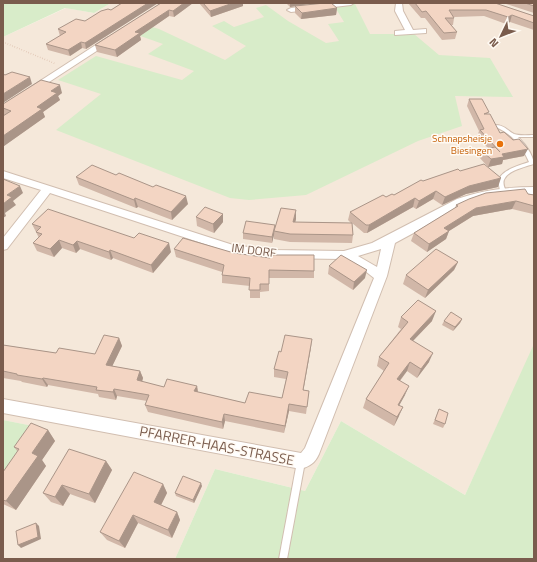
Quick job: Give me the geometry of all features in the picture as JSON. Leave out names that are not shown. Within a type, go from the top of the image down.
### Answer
[{"type":"street","points":[[291,10],[351,3]]},
{"type":"street","points":[[399,3],[399,11],[410,32]]},
{"type":"street","points":[[398,33],[423,31]]},
{"type":"street","points":[[3,109],[119,34]]},
{"type":"street","name":"IM DORF","points":[[3,174],[232,249],[273,254],[344,255],[375,247],[389,241],[461,202],[476,196],[503,191],[534,191]]},
{"type":"street","points":[[3,246],[48,189]]},
{"type":"street","name":"PFARRER-HAAS-STRASSE","points":[[3,406],[302,461],[311,454],[381,276],[389,241]]},
{"type":"street","points":[[344,255],[364,264],[381,276]]},
{"type":"lane","points":[[498,126],[516,136],[533,162],[507,172],[502,178],[501,184],[503,191]]},
{"type":"lane","points":[[516,136],[534,136]]},
{"type":"lane","points":[[283,559],[302,461]]},
{"type":"path","points":[[3,42],[67,68]]},
{"type":"shaded area","points":[[111,3],[534,3],[534,346],[465,495],[341,421],[305,491],[215,469],[175,559],[3,559],[3,476],[37,427],[3,420],[3,37],[66,8],[94,13]]},
{"type":"green space","points":[[3,3],[111,3],[94,13],[65,8],[3,37]]},
{"type":"green space","points":[[355,4],[370,34],[414,34],[439,55],[490,58],[513,97],[455,96],[462,126],[418,141],[306,195],[249,200],[230,198],[56,130],[101,94],[58,80],[96,56],[182,80],[194,71],[148,54],[163,44],[129,32],[142,24],[159,29],[225,60],[246,46],[212,26],[224,21],[234,27],[264,17],[256,8],[266,5],[288,21],[326,43],[339,41],[328,24],[344,22],[335,7]]},
{"type":"green space","points":[[533,346],[534,559],[175,559],[215,469],[305,491],[341,421],[465,495]]},
{"type":"green space","points":[[3,420],[38,427],[3,476]]},
{"type":"building","points":[[122,3],[148,3],[85,43],[81,42],[68,50],[46,44],[66,32],[58,29],[76,19],[85,21],[101,11],[108,9],[111,10]]},
{"type":"building","points":[[161,3],[184,3],[173,11],[169,10],[135,32],[140,33],[115,50],[95,45]]},
{"type":"building","points":[[203,3],[233,3],[210,11]]},
{"type":"building","points":[[331,3],[337,8],[302,13],[295,6]]},
{"type":"building","points":[[415,3],[495,3],[534,16],[534,23],[512,15],[508,17],[486,10],[449,10],[454,18],[445,18],[457,32],[444,33],[426,11],[422,12]]},
{"type":"building","points":[[525,3],[534,3],[534,6]]},
{"type":"building","points":[[12,72],[30,77],[3,94],[3,74],[5,75]]},
{"type":"building","points":[[41,80],[60,85],[51,91],[57,93],[37,107],[42,109],[3,136],[3,116],[11,111],[3,108],[3,104]]},
{"type":"building","points":[[469,99],[482,99],[489,112],[484,114],[490,114],[500,133],[504,132],[513,140],[519,139],[528,149],[502,154],[504,157],[491,159],[481,150],[495,147],[500,152],[480,130],[484,129]]},
{"type":"building","points":[[484,164],[501,178],[469,186],[445,197],[436,191],[419,201],[415,198],[369,225],[366,225],[350,212],[383,195],[386,197],[392,194],[394,195],[421,180],[423,181],[458,169],[460,171]]},
{"type":"building","points":[[92,165],[116,175],[119,173],[153,187],[156,185],[186,196],[171,212],[135,198],[134,200],[76,177]]},
{"type":"building","points":[[3,179],[20,186],[7,195],[12,197],[3,204]]},
{"type":"building","points":[[525,189],[528,194],[534,195],[534,206],[516,201],[476,208],[444,228],[449,231],[429,244],[414,233],[458,206],[456,205],[469,199],[486,193]]},
{"type":"building","points":[[205,207],[223,214],[213,224],[196,217]]},
{"type":"building","points":[[281,208],[296,210],[293,222],[352,223],[353,235],[290,234],[274,231]]},
{"type":"building","points":[[48,209],[134,238],[139,233],[169,243],[151,265],[110,250],[109,252],[77,241],[73,245],[59,240],[50,249],[33,243],[42,234],[36,232],[41,227],[32,224]]},
{"type":"building","points":[[246,221],[275,225],[272,237],[243,233]]},
{"type":"building","points":[[183,238],[234,253],[270,258],[270,255],[314,255],[314,271],[269,270],[269,284],[260,284],[260,290],[249,290],[250,278],[222,275],[224,265],[174,249]]},
{"type":"building","points":[[436,249],[458,262],[428,290],[406,275]]},
{"type":"building","points":[[341,255],[367,270],[354,282],[329,266]]},
{"type":"building","points":[[418,300],[436,311],[410,339],[433,353],[421,369],[410,362],[397,379],[409,386],[398,405],[403,407],[397,417],[366,399],[389,363],[379,357],[408,322],[401,317]]},
{"type":"building","points":[[451,312],[462,319],[455,327],[444,321]]},
{"type":"building","points":[[104,335],[119,338],[106,365],[140,371],[137,380],[164,387],[167,379],[197,386],[194,391],[245,403],[249,392],[282,398],[288,372],[274,369],[279,351],[281,352],[285,335],[312,339],[303,390],[309,391],[307,407],[289,404],[285,426],[224,414],[222,422],[145,405],[149,395],[114,389],[113,392],[96,390],[97,387],[17,375],[3,371],[3,345],[56,353],[59,348],[95,354]]},
{"type":"building","points":[[439,409],[448,413],[445,424],[435,420]]},
{"type":"building","points":[[31,423],[48,430],[32,453],[38,456],[6,501],[3,500],[3,472],[19,449],[14,447]]},
{"type":"building","points":[[69,449],[106,461],[89,494],[62,485],[55,497],[43,493]]},
{"type":"building","points":[[134,472],[163,484],[154,502],[177,512],[168,530],[133,515],[119,541],[100,532]]},
{"type":"building","points":[[183,476],[201,483],[193,500],[175,493]]},
{"type":"building","points":[[36,523],[38,537],[18,545],[16,531]]},
{"type":"place","name":"Schnapsheisje Biesingen","points":[[500,144]]}]
